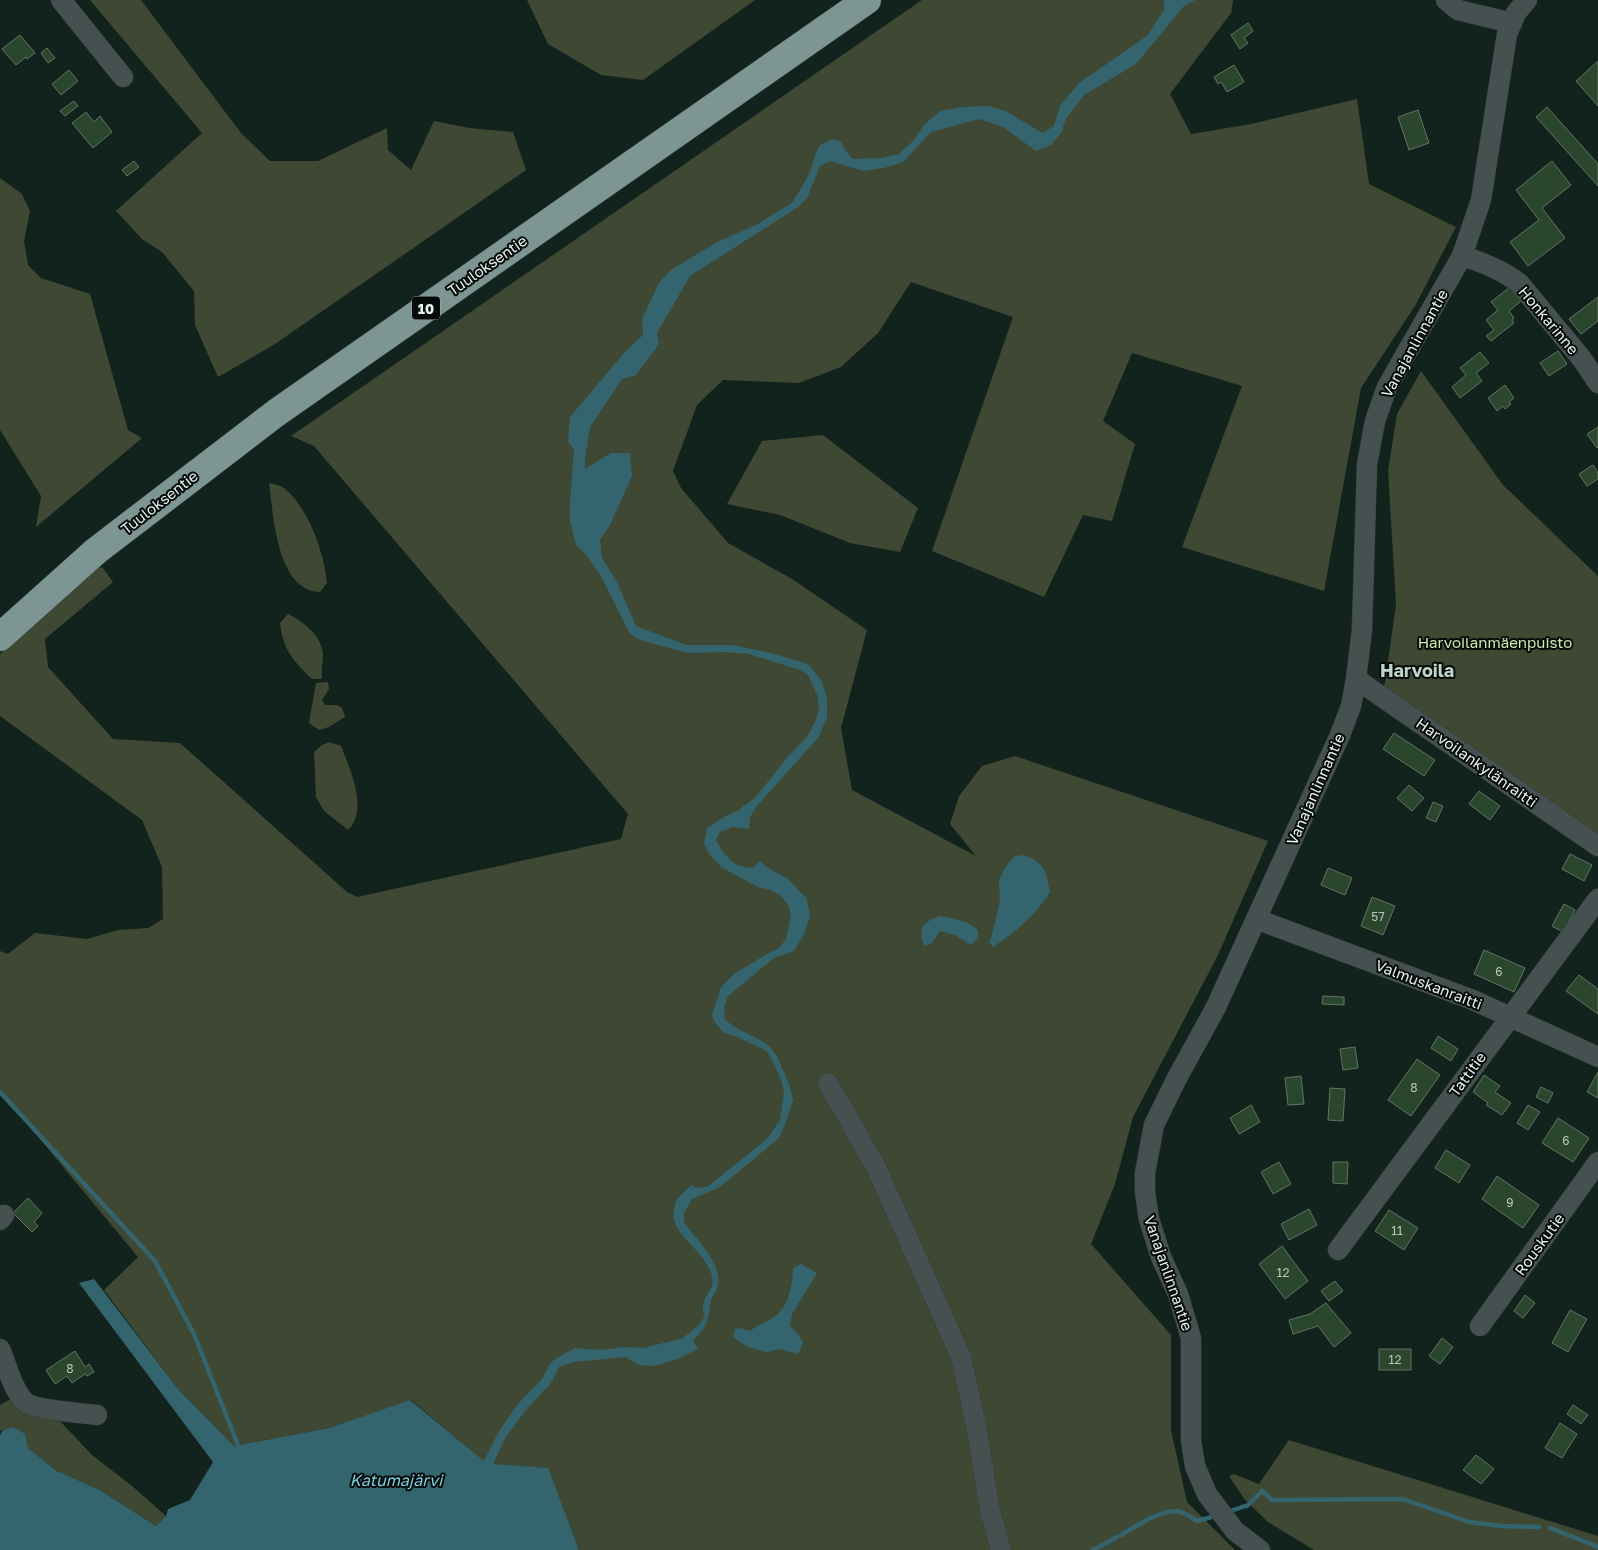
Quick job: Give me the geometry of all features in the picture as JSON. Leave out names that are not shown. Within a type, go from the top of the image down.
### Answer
[{"type":"highway","name":"Tuuloksentie","points":[[0,637],[96,551],[276,414],[867,0]]},
{"type":"street","points":[[62,0],[123,77]]},
{"type":"street","points":[[1446,0],[1458,10],[1512,24]]},
{"type":"street","name":"Vanajanlinnantie","points":[[1260,1550],[1235,1531],[1207,1494],[1195,1466],[1190,1440],[1191,1338],[1178,1294],[1161,1257],[1149,1219],[1145,1192],[1145,1172],[1154,1125],[1177,1078],[1216,1007],[1340,735],[1351,706],[1362,630],[1367,464],[1375,421],[1387,387],[1462,256],[1481,200],[1507,34],[1516,13],[1527,0]]},
{"type":"street","name":"Honkarinne","points":[[1462,256],[1479,261],[1511,276],[1519,283],[1582,359],[1598,383]]},
{"type":"street","name":"Harvoilankylänraitti","points":[[1356,679],[1598,846]]},
{"type":"street","name":"Tattitie","points":[[1338,1250],[1598,899]]},
{"type":"street","name":"Valmuskanraitti","points":[[1256,919],[1473,1000],[1598,1057]]},
{"type":"street","points":[[828,1083],[876,1167],[961,1357],[976,1425],[990,1511],[1000,1550]]},
{"type":"street","name":"Rouskutie","points":[[1480,1326],[1598,1162]]},
{"type":"street","points":[[0,1349],[17,1392],[26,1403],[38,1407],[97,1415]]},
{"type":"green space","points":[[90,0],[141,0],[241,133],[270,161],[318,161],[387,128],[388,150],[411,170],[434,121],[469,128],[513,132],[526,170],[272,346],[218,377],[195,325],[194,291],[162,252],[142,239],[116,211],[202,133]]},
{"type":"green space","points":[[527,0],[755,0],[643,80],[601,75],[548,44]]},
{"type":"green space","points":[[922,0],[1233,0],[1231,13],[1170,94],[1191,134],[1251,124],[1357,99],[1369,184],[1456,227],[1415,306],[1361,388],[1324,591],[1182,547],[1242,386],[1132,353],[1103,421],[1135,444],[1112,521],[1083,515],[1044,597],[932,551],[1013,317],[911,282],[878,333],[841,367],[799,383],[723,380],[697,405],[673,471],[681,488],[728,543],[792,579],[867,630],[841,728],[852,790],[976,856],[950,824],[959,796],[982,766],[1015,756],[1268,841],[1218,955],[1133,1117],[1115,1184],[1091,1244],[1171,1335],[1171,1430],[1187,1502],[1235,1550],[579,1550],[547,1468],[487,1464],[411,1400],[329,1428],[234,1446],[179,1390],[104,1290],[138,1257],[0,1091],[0,951],[8,954],[35,933],[87,939],[118,930],[148,928],[163,919],[162,867],[142,820],[0,716],[0,654],[98,568],[102,567],[113,582],[45,639],[48,667],[113,739],[180,743],[347,892],[357,897],[621,839],[628,814],[314,446],[291,436]]},
{"type":"green space","points":[[0,178],[22,194],[30,211],[24,241],[28,265],[41,278],[90,294],[128,430],[142,438],[36,527],[41,496],[0,430]]},
{"type":"green space","name":"Harvoilanmäenpuisto","points":[[1421,371],[1503,485],[1598,576],[1598,839],[1382,691],[1385,683],[1396,604],[1388,470],[1397,414]]},
{"type":"green space","points":[[823,435],[918,508],[900,552],[850,543],[780,515],[727,504],[762,441]]},
{"type":"green space","points":[[269,483],[284,488],[301,507],[308,519],[323,558],[327,583],[320,592],[309,590],[298,583],[289,572],[278,543]]},
{"type":"green space","points":[[288,614],[306,625],[320,642],[323,655],[322,679],[312,679],[294,660],[286,647],[280,623]]},
{"type":"green space","points":[[328,682],[329,689],[322,700],[325,705],[337,705],[342,708],[345,717],[329,727],[319,730],[309,723],[316,683]]},
{"type":"green space","points":[[329,742],[341,746],[356,789],[357,812],[354,822],[348,830],[324,811],[316,797],[314,752]]},
{"type":"green space","points":[[14,1397],[58,1419],[92,1455],[132,1486],[166,1516],[156,1526],[100,1490],[57,1471],[28,1448],[13,1427],[0,1431],[0,1405]]},
{"type":"green space","points":[[1289,1440],[1598,1536],[1598,1550],[1314,1550],[1268,1522],[1245,1500],[1229,1476],[1234,1474],[1259,1484]]},
{"type":"water","name":"Katumajärvi","points":[[1164,0],[1195,0],[1184,6],[1136,64],[1084,95],[1066,119],[1061,133],[1051,145],[1036,151],[1003,127],[979,119],[931,132],[903,162],[884,168],[863,171],[830,161],[820,166],[807,198],[798,207],[690,276],[657,333],[659,344],[636,375],[622,379],[590,427],[585,469],[611,453],[630,453],[632,476],[610,525],[600,540],[602,558],[617,582],[636,626],[686,645],[732,645],[771,653],[808,664],[822,681],[827,700],[827,718],[818,738],[756,807],[750,817],[749,829],[732,827],[720,832],[716,840],[726,856],[740,866],[753,868],[760,861],[768,868],[788,879],[807,899],[810,916],[804,934],[794,951],[774,958],[728,996],[724,1008],[725,1020],[769,1046],[777,1056],[789,1084],[793,1100],[779,1138],[720,1187],[692,1199],[684,1213],[684,1222],[708,1253],[717,1271],[718,1280],[716,1290],[711,1299],[705,1326],[693,1340],[698,1349],[677,1359],[655,1366],[639,1365],[626,1357],[574,1362],[561,1366],[551,1383],[526,1410],[505,1438],[493,1464],[548,1468],[579,1550],[0,1550],[0,1435],[3,1430],[13,1427],[25,1434],[28,1448],[57,1471],[100,1490],[156,1526],[166,1516],[168,1509],[190,1500],[213,1462],[79,1283],[94,1279],[179,1390],[234,1446],[329,1428],[410,1400],[484,1461],[498,1433],[517,1405],[542,1379],[555,1359],[575,1348],[601,1350],[625,1347],[644,1348],[683,1338],[699,1325],[705,1316],[703,1310],[704,1301],[713,1281],[704,1260],[676,1226],[674,1209],[676,1200],[691,1185],[696,1188],[707,1187],[767,1139],[780,1120],[784,1092],[780,1077],[767,1051],[724,1033],[714,1021],[712,1015],[721,987],[734,974],[779,948],[786,939],[791,915],[788,905],[781,896],[771,890],[758,887],[721,867],[710,855],[704,844],[707,828],[755,798],[789,755],[807,737],[816,720],[819,708],[818,697],[808,675],[800,670],[749,654],[724,652],[688,653],[640,640],[630,634],[601,576],[587,556],[576,545],[570,521],[574,450],[568,441],[570,417],[624,353],[643,335],[642,319],[659,283],[671,270],[717,242],[756,225],[792,203],[806,180],[820,145],[833,139],[841,142],[853,159],[881,158],[899,154],[912,142],[925,124],[940,111],[963,107],[988,106],[1006,111],[1042,133],[1054,126],[1060,106],[1079,83],[1147,36],[1164,10]]},
{"type":"water","points":[[1024,855],[1036,861],[1046,873],[1050,892],[1038,909],[1025,922],[993,947],[989,942],[1000,900],[999,880],[1006,866],[1015,856]]},
{"type":"water","points":[[940,916],[969,924],[978,930],[978,938],[971,945],[955,935],[940,931],[932,943],[924,946],[921,935],[923,927],[929,921]]},
{"type":"water","points":[[801,1264],[817,1273],[792,1314],[790,1326],[803,1343],[798,1354],[779,1349],[767,1352],[748,1347],[733,1337],[735,1329],[740,1328],[750,1331],[771,1319],[784,1307],[789,1295],[793,1268]]},
{"type":"building","points":[[1248,23],[1253,31],[1244,38],[1248,43],[1240,49],[1231,35]]},
{"type":"building","points":[[20,35],[35,53],[16,65],[2,49]]},
{"type":"building","points":[[47,48],[55,58],[48,63],[41,53]]},
{"type":"building","points":[[1598,61],[1598,106],[1576,81]]},
{"type":"building","points":[[1234,65],[1244,82],[1227,92],[1221,82],[1218,84],[1214,77]]},
{"type":"building","points":[[69,70],[78,81],[61,95],[52,84]]},
{"type":"building","points":[[74,101],[78,106],[65,116],[60,111]]},
{"type":"building","points":[[1547,107],[1598,164],[1598,186],[1536,117]]},
{"type":"building","points":[[1418,110],[1429,143],[1409,150],[1398,117]]},
{"type":"building","points":[[86,112],[94,122],[100,116],[112,132],[93,148],[72,123]]},
{"type":"building","points":[[134,161],[139,167],[127,176],[122,170]]},
{"type":"building","points":[[1552,161],[1571,185],[1542,208],[1565,238],[1528,266],[1510,242],[1539,220],[1516,190]]},
{"type":"building","points":[[1510,287],[1521,301],[1509,311],[1514,318],[1512,320],[1514,323],[1491,341],[1486,336],[1494,330],[1486,320],[1498,310],[1491,302]]},
{"type":"building","points":[[1598,297],[1598,321],[1581,334],[1569,319]]},
{"type":"building","points":[[1558,351],[1567,364],[1549,376],[1540,363]]},
{"type":"building","points":[[1480,352],[1489,363],[1476,373],[1482,381],[1460,398],[1452,387],[1466,375],[1460,368]]},
{"type":"building","points":[[1505,385],[1514,398],[1505,409],[1503,406],[1497,411],[1488,398]]},
{"type":"building","points":[[1598,427],[1598,447],[1597,448],[1587,434]]},
{"type":"building","points":[[1593,465],[1598,473],[1598,479],[1587,486],[1579,474]]},
{"type":"building","points":[[1394,733],[1435,760],[1424,776],[1383,749]]},
{"type":"building","points":[[1409,785],[1424,798],[1412,811],[1397,798]]},
{"type":"building","points":[[1479,791],[1500,806],[1490,820],[1469,804]]},
{"type":"building","points":[[1433,802],[1443,806],[1436,822],[1426,818]]},
{"type":"building","points":[[1570,854],[1592,865],[1584,881],[1562,869]]},
{"type":"building","points":[[1328,868],[1352,878],[1345,895],[1321,885]]},
{"type":"building","points":[[1372,897],[1395,906],[1383,935],[1361,926]]},
{"type":"building","points":[[1564,904],[1575,910],[1563,932],[1552,926]]},
{"type":"building","points":[[1484,950],[1525,968],[1514,992],[1474,974]]},
{"type":"building","points":[[1579,975],[1598,989],[1598,1014],[1566,991]]},
{"type":"building","points":[[1323,996],[1344,997],[1344,1005],[1322,1004]]},
{"type":"building","points":[[1438,1036],[1458,1049],[1451,1061],[1431,1048]]},
{"type":"building","points":[[1355,1047],[1358,1068],[1343,1070],[1340,1049]]},
{"type":"building","points":[[1417,1059],[1440,1075],[1411,1116],[1388,1100]]},
{"type":"building","points":[[1598,1072],[1598,1098],[1587,1092]]},
{"type":"building","points":[[1484,1075],[1500,1086],[1495,1092],[1511,1103],[1502,1115],[1486,1105],[1488,1103],[1473,1092]]},
{"type":"building","points":[[1301,1076],[1304,1104],[1288,1105],[1285,1078]]},
{"type":"building","points":[[1541,1087],[1553,1093],[1548,1103],[1536,1097]]},
{"type":"building","points":[[1330,1088],[1345,1089],[1343,1121],[1328,1120]]},
{"type":"building","points":[[1251,1105],[1260,1122],[1239,1134],[1230,1118]]},
{"type":"building","points":[[1528,1105],[1540,1112],[1528,1130],[1517,1123]]},
{"type":"building","points":[[1558,1118],[1589,1138],[1573,1162],[1542,1143]]},
{"type":"building","points":[[1446,1150],[1470,1165],[1459,1183],[1435,1168]]},
{"type":"building","points":[[1279,1162],[1291,1184],[1273,1194],[1261,1172]]},
{"type":"building","points":[[1333,1162],[1348,1162],[1347,1184],[1333,1183]]},
{"type":"building","points":[[1497,1176],[1539,1205],[1523,1228],[1482,1199]]},
{"type":"building","points":[[28,1198],[42,1213],[34,1222],[38,1226],[32,1232],[13,1213]]},
{"type":"building","points":[[1309,1209],[1317,1225],[1289,1240],[1281,1224]]},
{"type":"building","points":[[1389,1210],[1418,1228],[1404,1250],[1375,1231]]},
{"type":"building","points":[[1282,1246],[1308,1281],[1285,1299],[1259,1264]]},
{"type":"building","points":[[1335,1281],[1343,1291],[1329,1301],[1321,1291]]},
{"type":"building","points":[[1525,1295],[1535,1303],[1523,1318],[1514,1311]]},
{"type":"building","points":[[1326,1303],[1351,1333],[1334,1347],[1318,1326],[1293,1334],[1289,1320],[1310,1314]]},
{"type":"building","points":[[1570,1310],[1587,1319],[1568,1352],[1552,1343]]},
{"type":"building","points":[[1442,1338],[1453,1347],[1440,1364],[1429,1356]]},
{"type":"building","points":[[1379,1349],[1411,1349],[1411,1370],[1379,1370]]},
{"type":"building","points":[[75,1351],[85,1367],[89,1364],[94,1372],[87,1376],[85,1374],[72,1383],[67,1376],[55,1384],[46,1370]]},
{"type":"building","points":[[1573,1405],[1588,1415],[1581,1424],[1567,1414]]},
{"type":"building","points":[[1560,1423],[1577,1434],[1562,1458],[1545,1448]]},
{"type":"building","points":[[1476,1455],[1494,1469],[1481,1484],[1463,1470]]},
{"type":"waterway","points":[[0,1092],[155,1261],[194,1334],[238,1445]]},
{"type":"waterway","points":[[1247,1506],[1262,1491],[1272,1500],[1403,1499],[1469,1522],[1502,1526],[1539,1527]]},
{"type":"waterway","points":[[1228,1512],[1245,1506]]},
{"type":"waterway","points":[[1121,1535],[1147,1520],[1168,1512],[1181,1512],[1197,1521],[1215,1516]]},
{"type":"waterway","points":[[1550,1528],[1598,1547]]},
{"type":"waterway","points":[[1093,1550],[1117,1537]]},
{"type":"district","name":"Harvoila","points":[[1417,670]]}]
